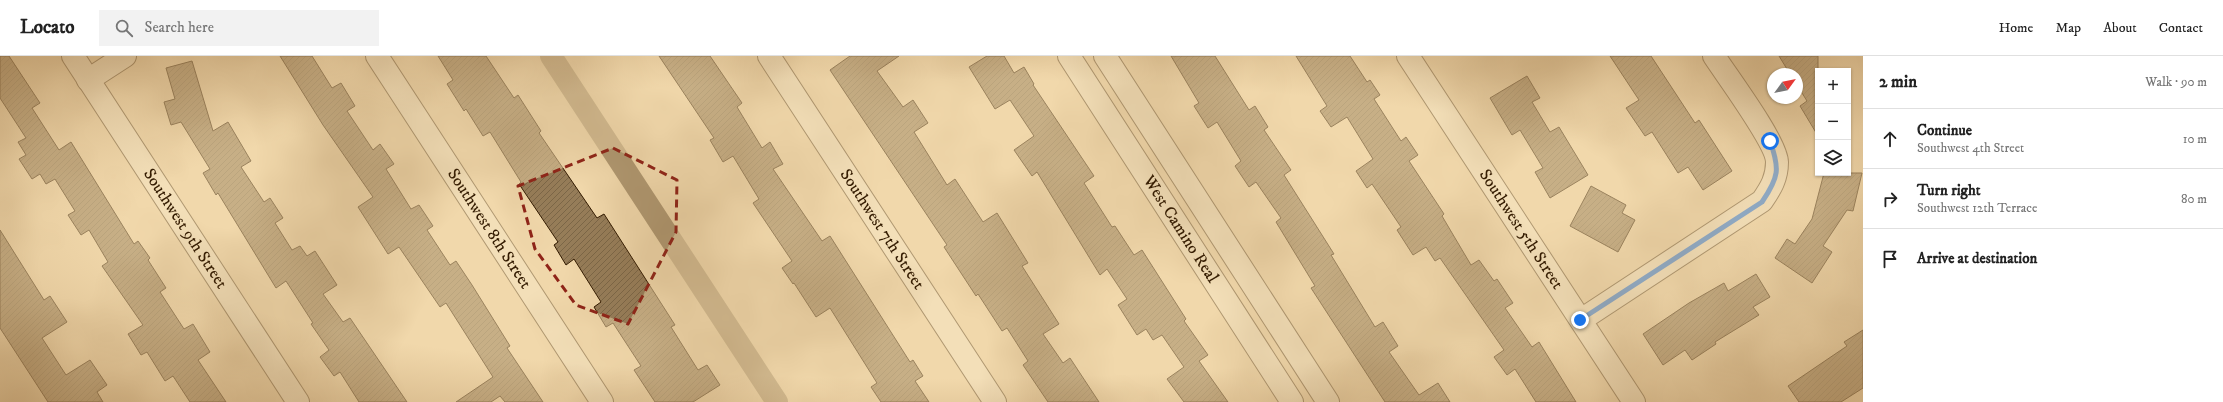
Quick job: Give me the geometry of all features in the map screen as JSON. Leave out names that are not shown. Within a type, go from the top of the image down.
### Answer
[{"type":"street","name":"Southwest 9th Street","points":[[73,56],[298,402]]},
{"type":"street","points":[[88,80],[125,56]]},
{"type":"street","name":"Southwest 8th Street","points":[[377,56],[602,402]]},
{"type":"street","name":"Southwest 7th Street","points":[[769,56],[995,402]]},
{"type":"street","name":"West Camino Real","points":[[1069,56],[1292,402]]},
{"type":"street","name":"West Camino Real","points":[[1105,56],[1328,402]]},
{"type":"street","name":"Southwest 5th Street","points":[[1408,56],[1634,402]]},
{"type":"street","points":[[1580,320],[1762,202],[1775,183],[1777,161],[1770,141],[1714,56]]},
{"type":"highlighted area","points":[[613,148],[677,180],[676,232],[628,324],[576,305],[535,249],[518,186]]},
{"type":"building","points":[[0,56],[9,56],[40,103],[32,108],[59,150],[71,142],[134,244],[138,241],[150,258],[148,260],[166,288],[160,292],[184,329],[193,324],[210,352],[198,360],[226,402],[190,402],[173,376],[165,381],[147,352],[141,355],[128,334],[143,325],[102,266],[108,262],[89,230],[81,235],[68,215],[75,211],[55,179],[46,184],[40,174],[32,179],[19,159],[26,155],[18,142],[26,138],[0,98]]},
{"type":"building","points":[[280,56],[312,56],[332,88],[341,83],[355,106],[347,111],[373,150],[380,144],[394,164],[386,169],[411,209],[419,205],[433,226],[427,230],[450,265],[456,261],[510,346],[507,348],[543,402],[505,402],[500,396],[491,402],[456,402],[493,377],[446,303],[440,307],[399,247],[388,254],[358,207],[373,197],[323,125]]},
{"type":"building","points":[[438,56],[486,56],[514,98],[518,95],[541,131],[539,133],[597,218],[604,214],[675,325],[671,327],[698,370],[707,365],[720,385],[693,402],[655,402],[634,370],[641,366],[613,323],[606,327],[594,307],[601,302],[574,259],[566,265],[554,245],[558,242],[519,184],[521,182],[490,132],[483,136],[466,109],[464,111],[447,84],[453,80]]},
{"type":"building","points":[[659,56],[710,56],[742,103],[737,107],[762,148],[770,142],[783,164],[773,169],[822,241],[830,236],[910,362],[913,360],[923,376],[915,381],[929,402],[881,402],[871,387],[877,383],[830,308],[816,317],[794,283],[793,284],[782,268],[792,261],[753,203],[759,199],[733,156],[723,162],[710,140],[714,138]]},
{"type":"building","points":[[850,56],[899,56],[877,71],[903,107],[913,100],[928,123],[914,132],[947,185],[955,179],[983,222],[997,213],[1028,263],[1022,266],[1059,324],[1043,334],[1063,363],[1070,358],[1099,402],[1048,402],[1023,365],[1028,361],[1007,328],[1002,331],[978,294],[976,296],[944,247],[947,245],[830,70]]},
{"type":"building","points":[[987,56],[1004,56],[1014,73],[1024,67],[1034,84],[1033,85],[1094,176],[1084,183],[1112,227],[1115,226],[1134,255],[1142,250],[1186,319],[1184,321],[1208,355],[1199,361],[1228,402],[1184,402],[1167,379],[1184,367],[1162,335],[1153,340],[1146,329],[1137,335],[1118,305],[1127,299],[1107,269],[1100,275],[1037,172],[1032,176],[1014,150],[1034,136],[1010,100],[995,109],[969,67]]},
{"type":"building","points":[[1171,56],[1215,56],[1249,110],[1255,106],[1268,127],[1264,130],[1291,170],[1284,175],[1334,254],[1331,255],[1375,327],[1383,322],[1398,346],[1389,352],[1419,395],[1438,383],[1450,402],[1385,402],[1311,288],[1315,286],[1276,222],[1281,218],[1256,182],[1249,187],[1235,166],[1241,161],[1217,122],[1208,128],[1194,106],[1199,103]]},
{"type":"building","points":[[1296,56],[1350,56],[1367,82],[1370,80],[1380,95],[1374,99],[1401,141],[1406,137],[1418,155],[1409,161],[1444,214],[1442,216],[1471,265],[1479,260],[1494,281],[1497,279],[1513,303],[1505,308],[1532,347],[1539,342],[1576,402],[1536,402],[1515,369],[1507,375],[1494,357],[1504,350],[1440,258],[1435,261],[1426,247],[1413,255],[1397,230],[1401,227],[1372,184],[1367,188],[1356,171],[1373,159],[1347,117],[1331,127],[1320,111],[1327,106]]},
{"type":"building","points":[[1610,56],[1651,56],[1695,123],[1699,120],[1732,171],[1703,190],[1688,167],[1678,173],[1652,132],[1645,136],[1626,108],[1639,100]]},
{"type":"building","points":[[1779,56],[1818,56],[1818,68],[1815,68],[1815,131],[1800,106],[1807,101],[1803,95],[1803,68],[1786,68]]},
{"type":"building","points":[[192,61],[213,131],[228,122],[251,161],[241,167],[264,202],[270,198],[283,218],[275,223],[292,250],[300,246],[307,256],[315,251],[337,285],[323,294],[343,322],[350,318],[407,402],[359,402],[340,372],[334,376],[320,357],[329,350],[311,324],[313,323],[286,281],[276,288],[218,193],[216,195],[203,173],[210,169],[181,122],[171,125],[164,102],[175,99],[166,68]]},
{"type":"building","points":[[1527,76],[1540,98],[1532,102],[1550,132],[1559,127],[1588,175],[1550,198],[1535,172],[1543,168],[1520,130],[1512,135],[1490,98]]},
{"type":"building","points":[[1851,173],[1862,173],[1853,211],[1847,210],[1823,246],[1832,252],[1812,283],[1775,258],[1787,239],[1795,244],[1812,219],[1823,176],[1851,176]]},
{"type":"building","points":[[1591,186],[1626,205],[1622,213],[1635,220],[1618,252],[1570,226]]},
{"type":"building","points":[[0,230],[44,300],[50,296],[67,322],[42,338],[66,375],[90,360],[107,385],[97,392],[103,402],[48,402],[0,328]]},
{"type":"building","points":[[1756,274],[1770,297],[1753,307],[1759,315],[1715,342],[1716,344],[1692,360],[1685,350],[1663,365],[1643,334],[1689,303],[1724,283],[1728,291]]},
{"type":"building","points":[[1863,330],[1863,388],[1841,402],[1799,402],[1788,386],[1847,346],[1844,342]]},
{"type":"waterway","points":[[551,56],[777,402]]},
{"type":"route","points":[[1580,320],[1762,202],[1775,183],[1777,161],[1770,141]]}]
